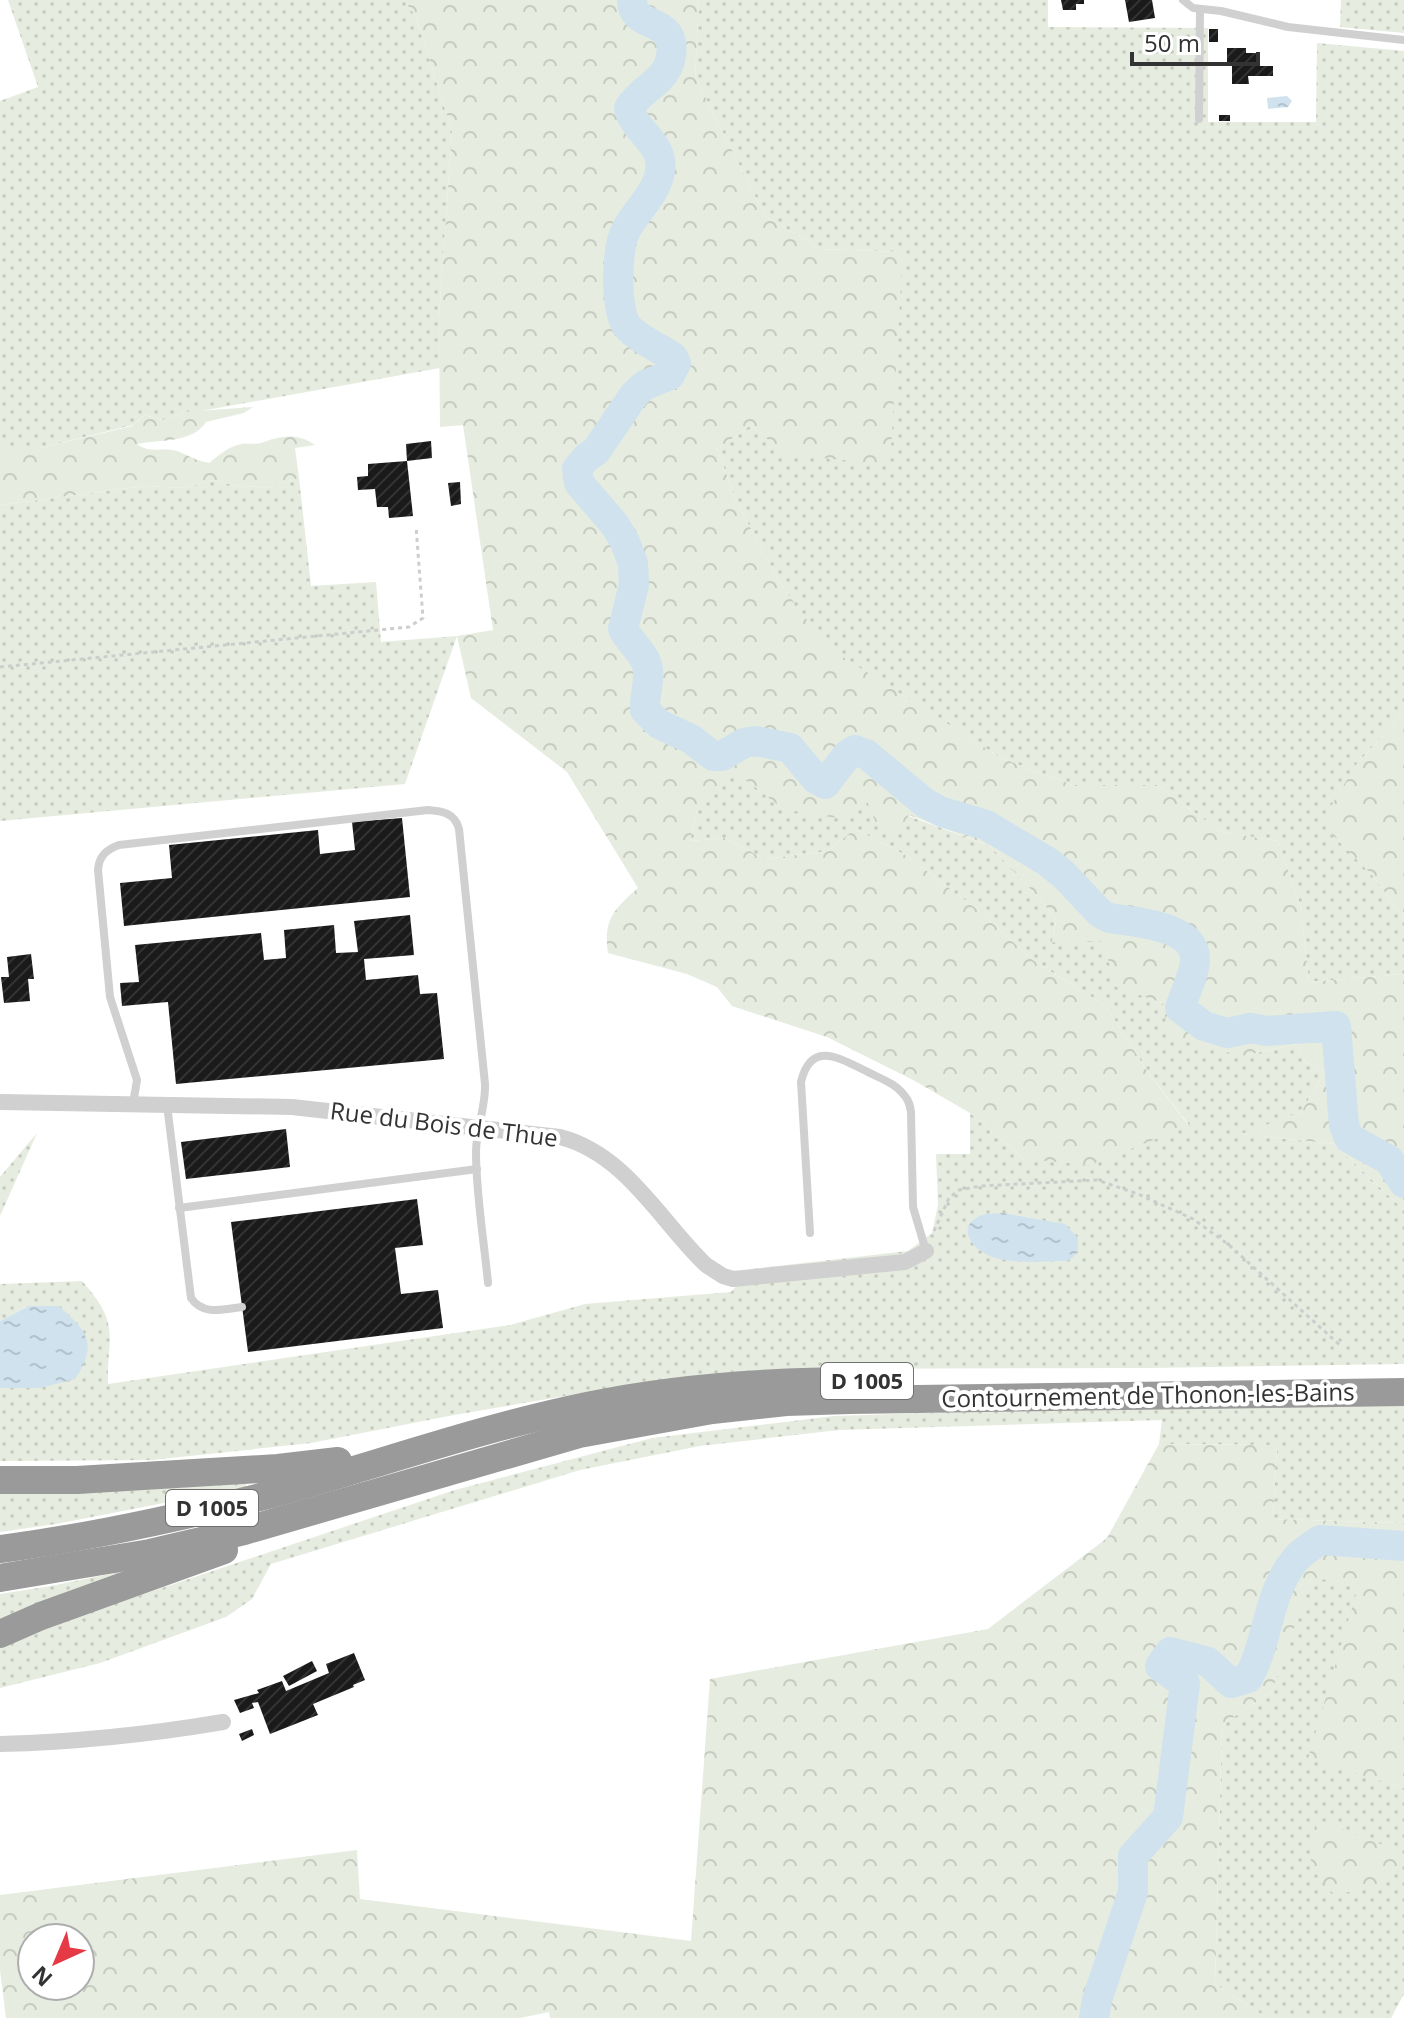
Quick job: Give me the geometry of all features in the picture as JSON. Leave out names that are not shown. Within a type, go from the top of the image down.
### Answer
[{"type":"highway","name":"Contournement de Thonon-les-Bains","points":[[0,1578],[150,1553],[244,1531],[579,1434],[712,1410],[786,1402],[1404,1379]]},
{"type":"highway","name":"Contournement de Thonon-les-Bains","points":[[0,1549],[178,1517],[585,1406],[714,1387],[788,1381],[1150,1390],[1404,1392]]},
{"type":"highway","points":[[0,1480],[48,1481],[217,1472],[403,1455]]},
{"type":"highway","points":[[0,1634],[346,1502]]},
{"type":"street","name":"Rue du Bois de Thue","points":[[0,1102],[292,1107],[560,1137],[592,1149],[623,1172],[698,1258],[723,1276],[745,1279],[905,1262],[926,1251]]},
{"type":"street","points":[[0,1744],[70,1743],[137,1737],[223,1722]]},
{"type":"lane","points":[[1183,0],[1193,8],[1307,30],[1404,40]]},
{"type":"lane","points":[[1199,119],[1200,9]]},
{"type":"lane","points":[[133,1104],[137,1080],[110,997],[98,870],[98,863],[106,851],[119,845],[437,810],[452,816],[459,829],[485,1084],[478,1128],[477,1169],[488,1283]]},
{"type":"lane","points":[[810,1233],[801,1082],[810,1062],[821,1055],[833,1055],[897,1087],[908,1098],[913,1207],[926,1251]]},
{"type":"lane","points":[[166,1104],[193,1302],[201,1309],[209,1310],[242,1307]]},
{"type":"lane","points":[[179,1208],[477,1169]]},
{"type":"path","points":[[0,667],[409,627],[423,618],[416,526]]},
{"type":"path","points":[[926,1251],[942,1209],[959,1190],[1097,1180],[1138,1194],[1193,1219],[1229,1245],[1342,1347]]},
{"type":"green space","points":[[8,0],[404,0],[416,17],[452,131],[439,318],[440,368],[184,412],[163,420],[145,415],[133,425],[40,448],[0,448],[0,101],[38,87]]},
{"type":"green space","points":[[404,0],[699,0],[695,77],[765,216],[821,249],[903,252],[890,465],[785,454],[751,425],[717,449],[738,505],[782,586],[826,646],[1001,758],[1073,785],[1157,785],[1221,832],[1278,841],[1300,904],[1309,982],[1404,974],[1404,1210],[1334,1144],[1241,1134],[1301,1112],[1326,1071],[1305,1062],[1297,1044],[1242,1056],[1168,1037],[1163,1003],[1116,987],[1103,941],[1052,944],[1056,920],[990,846],[909,815],[898,831],[878,828],[867,801],[837,818],[783,809],[736,772],[697,810],[690,841],[724,838],[765,859],[828,851],[855,829],[907,856],[978,910],[1034,961],[1106,1006],[1147,1071],[1189,1126],[1090,1165],[1024,1159],[970,1113],[827,1037],[732,1006],[717,987],[687,974],[608,953],[607,932],[612,916],[638,888],[567,772],[471,698],[457,636],[493,630],[463,425],[440,427],[439,318],[452,131],[416,17]]},
{"type":"green space","points":[[699,0],[1048,0],[1048,27],[1208,28],[1208,122],[1316,122],[1317,43],[1404,51],[1404,712],[1356,765],[1332,834],[1373,876],[1404,918],[1404,974],[1309,982],[1300,904],[1278,841],[1221,832],[1157,785],[1073,785],[1001,758],[825,646],[782,586],[738,505],[717,449],[751,425],[786,454],[903,252],[821,249],[765,216],[695,77]]},
{"type":"green space","points":[[1341,0],[1404,0],[1404,33],[1340,27]]},
{"type":"green space","points":[[253,407],[244,413],[206,422],[200,429],[184,437],[137,444],[146,449],[177,451],[209,463],[237,445],[258,444],[282,437],[302,438],[315,445],[295,448],[299,478],[268,488],[214,480],[185,488],[145,486],[0,505],[0,448],[40,448],[132,426],[145,415],[163,420],[184,412]]},
{"type":"green space","points":[[299,478],[311,586],[376,582],[381,642],[457,636],[405,784],[0,821],[0,505],[145,486],[185,488],[214,480],[268,488]]},
{"type":"green space","points":[[1404,712],[1404,918],[1373,876],[1332,834],[1328,811],[1356,765]]},
{"type":"green space","points":[[736,771],[783,809],[868,801],[990,846],[1056,920],[1052,943],[1103,940],[1116,986],[1163,1003],[1242,1056],[1297,1044],[1305,1062],[1326,1071],[1301,1112],[1243,1134],[1334,1144],[1404,1210],[1404,1364],[773,1369],[646,1382],[311,1443],[152,1460],[0,1461],[0,1388],[40,1388],[29,1306],[0,1321],[0,1284],[82,1281],[107,1319],[110,1341],[108,1384],[510,1325],[585,1304],[731,1292],[751,1269],[908,1251],[932,1233],[938,1205],[936,1154],[970,1154],[970,1113],[1024,1159],[1189,1125],[1147,1071],[1106,1006],[1034,961],[978,910],[907,856],[855,829],[828,851],[765,859],[724,838],[690,841],[697,810]]},
{"type":"green space","points":[[37,1133],[0,1216],[0,1177]]},
{"type":"green space","points":[[1237,1403],[1404,1403],[1404,1523],[1273,1519],[1277,1445],[1159,1444],[1162,1420],[839,1430],[700,1446],[580,1470],[271,1564],[252,1599],[226,1617],[100,1663],[0,1688],[0,1647],[10,1642],[96,1610],[455,1490],[652,1438],[834,1416]]},
{"type":"green space","points":[[1159,1444],[1277,1445],[1273,1519],[1404,1523],[1404,1788],[1308,1759],[1358,1587],[1312,1577],[1272,1691],[1222,1725],[1215,1984],[1267,2018],[550,2018],[549,2012],[520,2018],[6,2018],[0,1970],[0,1895],[357,1850],[360,1899],[691,1941],[710,1679],[988,1629],[1107,1538]]},
{"type":"green space","points":[[246,1481],[246,1487],[0,1532],[0,1485]]},
{"type":"green space","points":[[158,1564],[0,1627],[0,1594]]},
{"type":"green space","points":[[1312,1576],[1359,1587],[1309,1758],[1404,1788],[1404,1994],[1391,2018],[1267,2018],[1215,1984],[1222,1725],[1272,1691]]},
{"type":"green space","points":[[1317,1819],[1401,1852],[1393,1874],[1368,1889],[1334,1894],[1318,1876],[1311,1860],[1311,1843]]},
{"type":"water","points":[[1287,96],[1292,101],[1288,107],[1268,109],[1267,98]]},
{"type":"water","points":[[1002,1213],[1065,1224],[1078,1238],[1075,1254],[1067,1261],[1031,1262],[988,1255],[970,1239],[969,1226],[982,1215]]},
{"type":"water","points":[[29,1306],[59,1306],[83,1331],[88,1347],[86,1356],[75,1379],[40,1388],[0,1388],[0,1321]]},
{"type":"building","points":[[1061,0],[1084,0],[1084,4],[1076,4],[1076,10],[1063,10]]},
{"type":"building","points":[[1125,0],[1152,0],[1155,18],[1129,22]]},
{"type":"building","points":[[1209,29],[1218,29],[1218,42],[1209,42]]},
{"type":"building","points":[[1227,48],[1246,48],[1246,53],[1260,53],[1260,66],[1273,66],[1273,76],[1248,76],[1249,84],[1232,84],[1232,62],[1227,62]]},
{"type":"building","points":[[1219,115],[1230,115],[1230,121],[1219,121]]},
{"type":"building","points":[[431,441],[432,458],[407,461],[406,444]]},
{"type":"building","points":[[407,461],[413,516],[389,518],[388,507],[377,507],[375,489],[358,490],[357,477],[368,476],[368,464]]},
{"type":"building","points":[[460,482],[461,504],[451,506],[448,483]]},
{"type":"building","points":[[402,818],[410,897],[124,926],[120,883],[172,878],[169,845],[318,830],[320,854],[355,850],[352,822]]},
{"type":"building","points":[[410,915],[414,955],[364,959],[366,980],[418,975],[420,994],[437,993],[444,1059],[176,1084],[168,1002],[122,1006],[120,983],[139,982],[135,945],[261,933],[264,960],[286,958],[284,930],[334,925],[336,953],[358,952],[354,921]]},
{"type":"building","points":[[31,954],[34,979],[28,979],[30,1001],[4,1003],[1,977],[9,977],[7,957]]},
{"type":"building","points":[[286,1129],[290,1167],[186,1179],[181,1142]]},
{"type":"building","points":[[417,1199],[423,1245],[395,1248],[401,1294],[438,1290],[443,1328],[248,1352],[231,1222]]},
{"type":"building","points":[[354,1653],[365,1680],[313,1704],[318,1715],[270,1734],[258,1702],[252,1703],[254,1708],[240,1713],[234,1700],[259,1693],[257,1690],[282,1681],[286,1691],[329,1673],[326,1664]]},
{"type":"building","points":[[312,1661],[317,1671],[289,1686],[283,1676]]},
{"type":"building","points":[[252,1729],[254,1735],[242,1741],[239,1734]]},
{"type":"waterway","points":[[632,0],[639,17],[663,29],[672,46],[670,61],[663,74],[629,108],[658,153],[660,172],[654,188],[623,239],[618,279],[620,307],[627,326],[673,357],[676,363],[670,375],[645,385],[634,395],[596,451],[577,469],[579,483],[615,525],[633,563],[634,585],[623,629],[648,667],[645,710],[659,724],[691,739],[713,756],[722,756],[744,743],[756,741],[790,748],[816,779],[825,784],[848,754],[855,750],[866,754],[925,803],[942,812],[986,825],[1048,862],[1100,913],[1109,918],[1161,927],[1185,938],[1192,947],[1195,963],[1180,1008],[1204,1026],[1227,1033],[1251,1028],[1266,1031],[1336,1026],[1344,1125],[1349,1138],[1389,1160],[1404,1183]]},
{"type":"waterway","points":[[1094,2018],[1097,2000],[1133,1892],[1133,1856],[1168,1817],[1185,1684],[1160,1666],[1170,1652],[1208,1662],[1231,1683],[1248,1678],[1279,1588],[1300,1554],[1320,1540],[1404,1546]]}]
